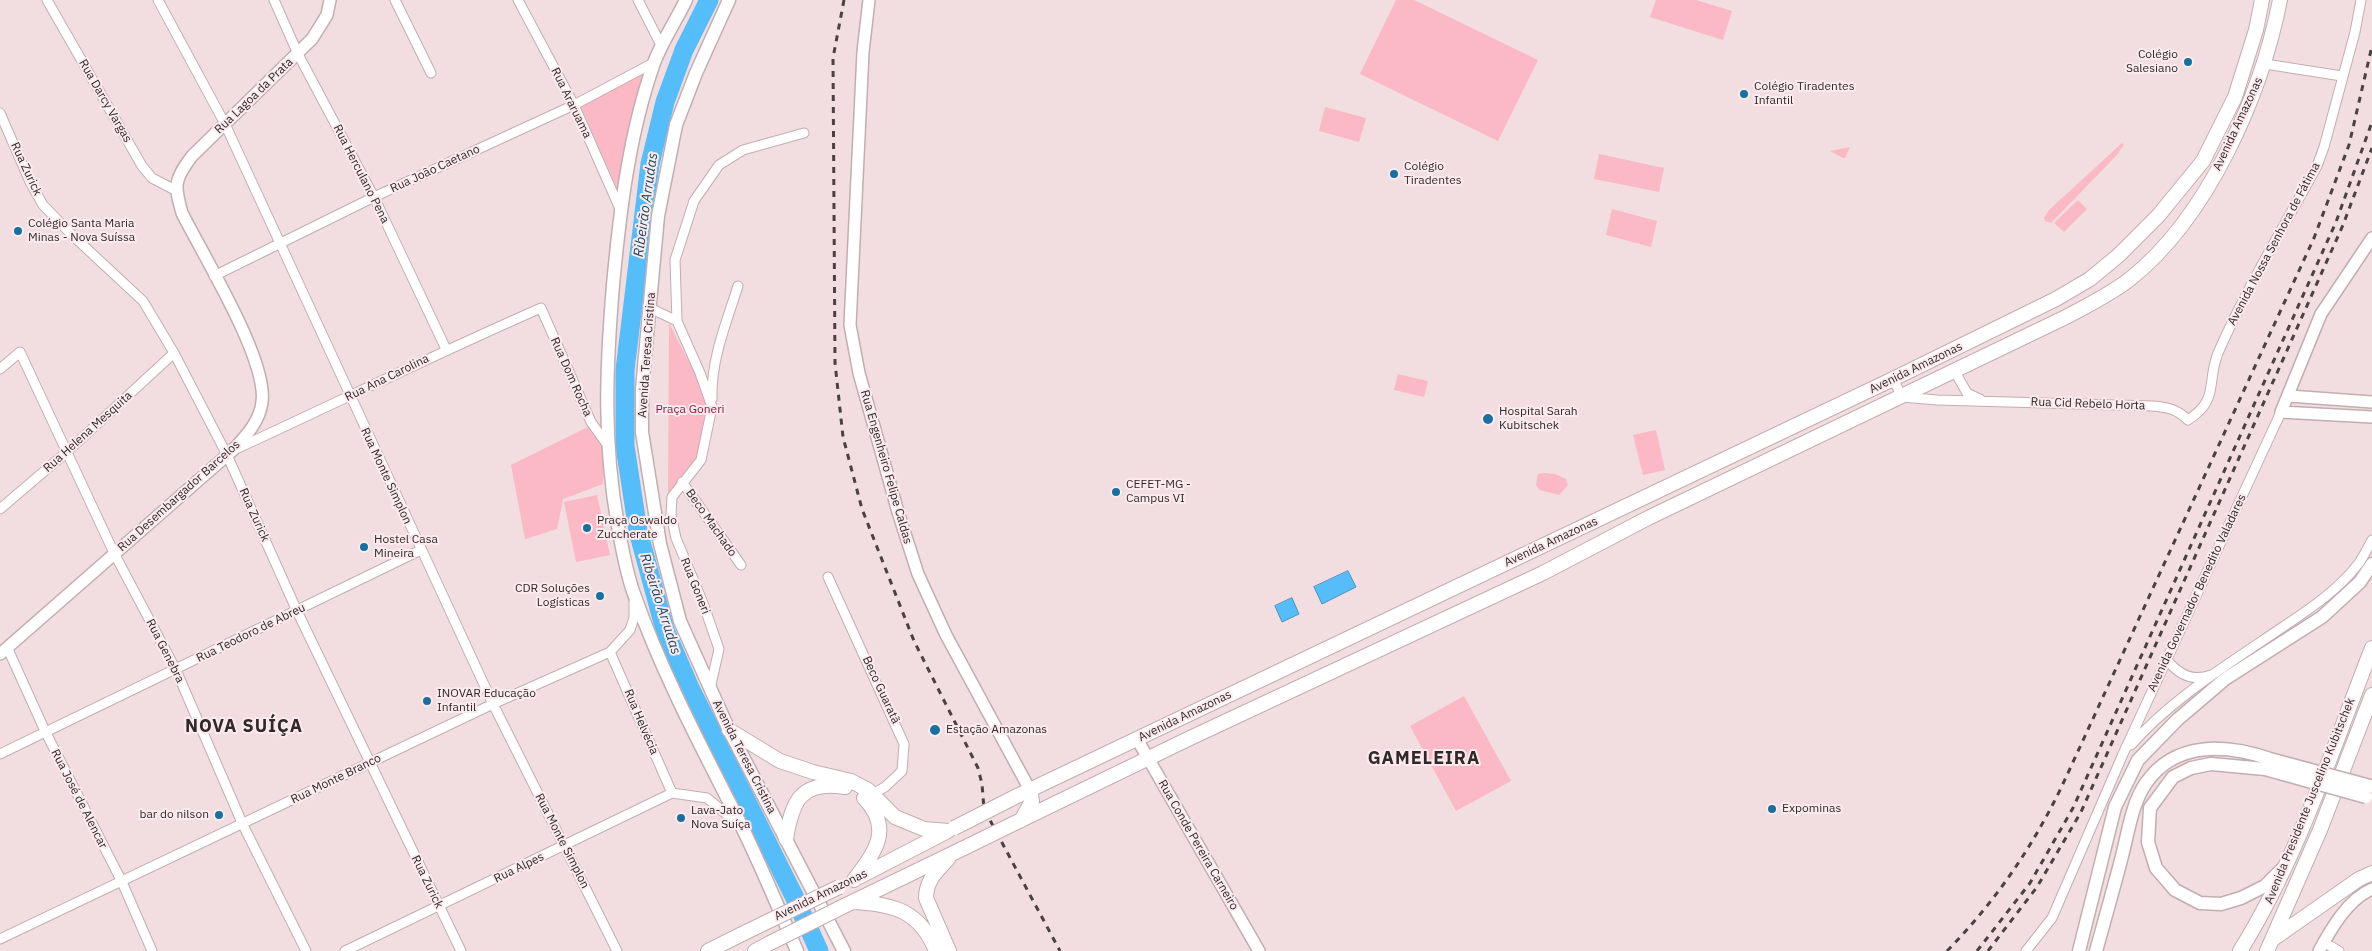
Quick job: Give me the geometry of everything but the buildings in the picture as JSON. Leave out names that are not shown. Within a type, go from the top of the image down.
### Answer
[{"type":"main road","points":[[686,0],[655,62],[635,133],[620,209],[609,329],[606,443],[611,491],[633,592],[676,700],[742,828],[797,951]]},
{"type":"main road","name":"Avenida Teresa Cristina","points":[[729,0],[696,73],[676,125],[658,216],[642,389],[642,432],[648,477],[668,580],[680,621],[729,730],[844,951]]},
{"type":"main road","name":"Avenida Amazonas","points":[[708,951],[854,880],[1017,796],[1893,379],[2056,299],[2090,279],[2119,255],[2158,216],[2203,161],[2235,98],[2256,30],[2262,0]]},
{"type":"main road","name":"Avenida Amazonas","points":[[755,951],[1148,758],[1543,573],[1643,521],[2068,316],[2129,280],[2158,252],[2180,226],[2219,169],[2265,64],[2280,0]]},
{"type":"main road","points":[[2079,951],[2115,807],[2138,760],[2177,720],[2225,679],[2322,617],[2360,582],[2372,564]]},
{"type":"main road","name":"Avenida Presidente Juscelino Kubitschek","points":[[2240,951],[2265,910],[2286,865],[2372,648]]},
{"type":"main road","name":"Avenida Presidente Juscelino Kubitschek","points":[[2270,945],[2320,830],[2372,694]]},
{"type":"main road","points":[[729,730],[780,761],[813,772],[851,780],[872,794],[895,817],[924,829],[951,830]]},
{"type":"main road","points":[[2096,951],[2135,808],[2145,784],[2163,765],[2181,753],[2219,748],[2244,750],[2267,764]]},
{"type":"main road","points":[[2286,865],[2264,886],[2241,898],[2221,904],[2200,903],[2175,890],[2156,868],[2148,842],[2150,808],[2173,777],[2191,768],[2211,764],[2267,764],[2370,792]]},
{"type":"main road","points":[[786,840],[790,814],[796,800],[810,791],[827,784],[846,788],[860,794],[873,808],[879,823],[879,840],[874,854],[854,880]]},
{"type":"main road","points":[[1020,820],[1032,801],[1030,790]]},
{"type":"main road","points":[[949,951],[926,898],[926,889],[931,877],[959,850]]},
{"type":"main road","points":[[2270,945],[2359,879],[2372,873]]},
{"type":"main road","points":[[850,903],[883,904],[908,913],[931,938],[936,951]]},
{"type":"street","name":"Rua Darcy Vargas","points":[[47,0],[142,166],[152,178],[175,190]]},
{"type":"street","name":"Rua Monte Simplon","points":[[158,0],[224,124],[278,244],[493,704],[617,951]]},
{"type":"street","name":"Rua Herculano Pena","points":[[274,0],[298,54],[374,196],[446,349]]},
{"type":"street","name":"Rua Lagoa da Prata","points":[[175,190],[180,172],[186,164],[224,124],[312,39],[327,15],[330,0]]},
{"type":"street","points":[[396,0],[431,73]]},
{"type":"street","name":"Rua Araruama","points":[[518,0],[574,105],[620,209]]},
{"type":"street","points":[[638,0],[662,47]]},
{"type":"street","name":"Rua Engenheiro Felipe Caldas","points":[[869,0],[863,52],[850,325],[859,373],[898,512],[918,574],[946,634],[1030,790]]},
{"type":"street","name":"Avenida Nossa Senhora de Fátima","points":[[2188,420],[2200,412],[2206,404],[2210,395],[2215,362],[2235,315],[2317,166],[2324,147],[2355,32],[2361,0]]},
{"type":"street","name":"Rua João Caetano","points":[[214,276],[374,196],[574,105],[655,62]]},
{"type":"street","points":[[2265,64],[2342,76]]},
{"type":"street","name":"Rua Zurick","points":[[0,113],[30,182],[43,205],[72,235],[143,301],[230,453],[297,611],[461,951]]},
{"type":"street","points":[[712,407],[700,373],[677,321],[676,260],[694,201],[719,165],[743,150],[804,134]]},
{"type":"street","name":"Rua Desembargador Barcelos","points":[[4,650],[230,453],[247,434],[259,416],[263,388],[255,358],[182,213],[175,190]]},
{"type":"street","name":"Avenida Governador Benedito Valadares","points":[[2026,951],[2052,918],[2122,754],[2289,396],[2321,314],[2372,238]]},
{"type":"street","name":"Rua Goneri","points":[[710,688],[719,649],[703,603],[676,538],[671,515],[672,497],[701,460],[712,407],[712,378],[715,355],[738,286]]},
{"type":"street","name":"Rua Ana Carolina","points":[[230,453],[350,397],[446,349],[541,308]]},
{"type":"street","name":"Rua Dom Rocha","points":[[541,308],[591,422],[606,443]]},
{"type":"street","points":[[650,308],[677,321]]},
{"type":"street","name":"Rua Genebra","points":[[0,369],[20,352],[68,451],[114,553],[176,670],[243,825],[306,951]]},
{"type":"street","name":"Rua Helena Mesquita","points":[[0,509],[68,451],[174,353]]},
{"type":"street","points":[[1954,372],[1967,393],[1984,401]]},
{"type":"street","points":[[1893,379],[1902,397]]},
{"type":"street","points":[[2289,396],[2372,402]]},
{"type":"street","name":"Rua Cid Rebelo Horta","points":[[1902,397],[2168,407],[2181,412],[2188,420]]},
{"type":"street","points":[[2281,412],[2372,417]]},
{"type":"street","name":"Beco Machado","points":[[682,482],[741,565]]},
{"type":"street","points":[[2122,754],[2147,726],[2216,673],[2312,607],[2334,589],[2360,563],[2372,540]]},
{"type":"street","name":"Rua Teodoro de Abreu","points":[[0,754],[420,550]]},
{"type":"street","name":"Beco Guaratã","points":[[828,577],[904,744],[902,772],[885,787],[872,794]]},
{"type":"street","name":"Rua Monte Branco","points":[[0,939],[243,825],[493,704],[610,652],[630,630],[634,618],[633,592]]},
{"type":"street","name":"Rua José de Alencar","points":[[4,650],[122,882],[152,951]]},
{"type":"street","name":"Rua Helvécia","points":[[610,652],[672,792]]},
{"type":"street","points":[[2241,656],[2268,652]]},
{"type":"street","points":[[2167,660],[2176,671],[2189,677],[2203,678],[2216,673]]},
{"type":"street","name":"Rua Conde Pereira Carneiro","points":[[1137,739],[1259,951]]},
{"type":"street","points":[[672,792],[706,798],[742,828]]},
{"type":"street","name":"Rua Alpes","points":[[345,951],[672,792]]},
{"type":"street","points":[[2339,951],[2321,947],[2348,906],[2363,893],[2372,889]]},
{"type":"green space","points":[[1396,0],[1414,0],[1538,60],[1498,141],[1360,74]]},
{"type":"green space","points":[[1656,0],[1696,0],[1732,11],[1723,40],[1650,17]]},
{"type":"green space","points":[[646,71],[625,147],[618,191],[581,107],[585,103]]},
{"type":"green space","points":[[1325,107],[1366,118],[1359,142],[1319,131]]},
{"type":"green space","points":[[2122,143],[2124,145],[2116,156],[2051,223],[2045,221],[2044,218],[2049,210]]},
{"type":"green space","points":[[1850,147],[1845,158],[1830,151]]},
{"type":"green space","points":[[1599,154],[1664,168],[1659,192],[1594,179]]},
{"type":"green space","points":[[2078,200],[2087,209],[2064,232],[2054,223]]},
{"type":"green space","points":[[1612,209],[1657,221],[1651,247],[1606,235]]},
{"type":"green space","name":"Praça Goneri","points":[[669,323],[712,407],[701,460],[668,496]]},
{"type":"green space","points":[[1398,374],[1428,381],[1424,397],[1394,390]]},
{"type":"green space","name":"Praça Oswaldo Zuccherate","points":[[592,425],[604,442],[603,484],[563,499],[557,529],[525,539],[511,465]]},
{"type":"green space","points":[[1656,430],[1665,470],[1643,475],[1633,435]]},
{"type":"green space","points":[[1538,474],[1555,474],[1566,479],[1568,485],[1559,495],[1540,490],[1536,485]]},
{"type":"green space","name":"Praça Oswaldo Zuccherate","points":[[597,495],[610,555],[576,562],[564,502]]},
{"type":"green space","points":[[1464,696],[1511,781],[1456,811],[1410,726]]},
{"type":"water","points":[[1348,571],[1356,587],[1322,604],[1314,587]]},
{"type":"water","points":[[1292,598],[1299,614],[1282,622],[1275,606]]},
{"type":"waterway","name":"Ribeirão Arrudas","points":[[709,0],[684,50],[665,102],[650,164],[625,370],[625,446],[638,531],[665,630],[690,688],[794,896],[819,951]]},
{"type":"railway","points":[[844,0],[833,58],[835,363],[843,437],[862,509],[914,641],[978,768],[982,784],[984,809],[1060,951]]},
{"type":"railway","points":[[1947,951],[1997,894],[2025,853],[2062,786],[2314,238],[2349,145],[2372,46]]},
{"type":"railway","points":[[1977,951],[2030,883],[2073,808],[2336,222],[2372,122]]},
{"type":"railway","points":[[1988,951],[2037,887],[2081,812],[2343,225],[2372,148]]},
{"type":"place","name":"Colégio Salesiano","points":[[2188,62]]},
{"type":"place","name":"Colégio Tiradentes Infantil","points":[[1744,94]]},
{"type":"place","name":"Colégio Tiradentes","points":[[1394,174]]},
{"type":"place","name":"Colégio Santa Maria Minas - Nova Suíssa","points":[[18,231]]},
{"type":"place","name":"Hospital Sarah Kubitschek","points":[[1488,419]]},
{"type":"place","name":"CEFET-MG - Campus VI","points":[[1116,492]]},
{"type":"place","name":"Praça Oswaldo Zuccherate","points":[[587,528]]},
{"type":"place","name":"Hostel Casa Mineira","points":[[364,547]]},
{"type":"place","name":"CDR Soluções Logísticas","points":[[600,596]]},
{"type":"place","name":"INOVAR Educação Infantil","points":[[427,701]]},
{"type":"place","name":"Estação Amazonas","points":[[935,730]]},
{"type":"place","name":"Expominas","points":[[1772,809]]},
{"type":"place","name":"bar do nilson","points":[[219,815]]},
{"type":"place","name":"Lava-Jato Nova Suíça","points":[[681,818]]},
{"type":"district","name":"NOVA SUÍÇA","points":[[244,727]]},
{"type":"district","name":"GAMELEIRA","points":[[1424,759]]}]
